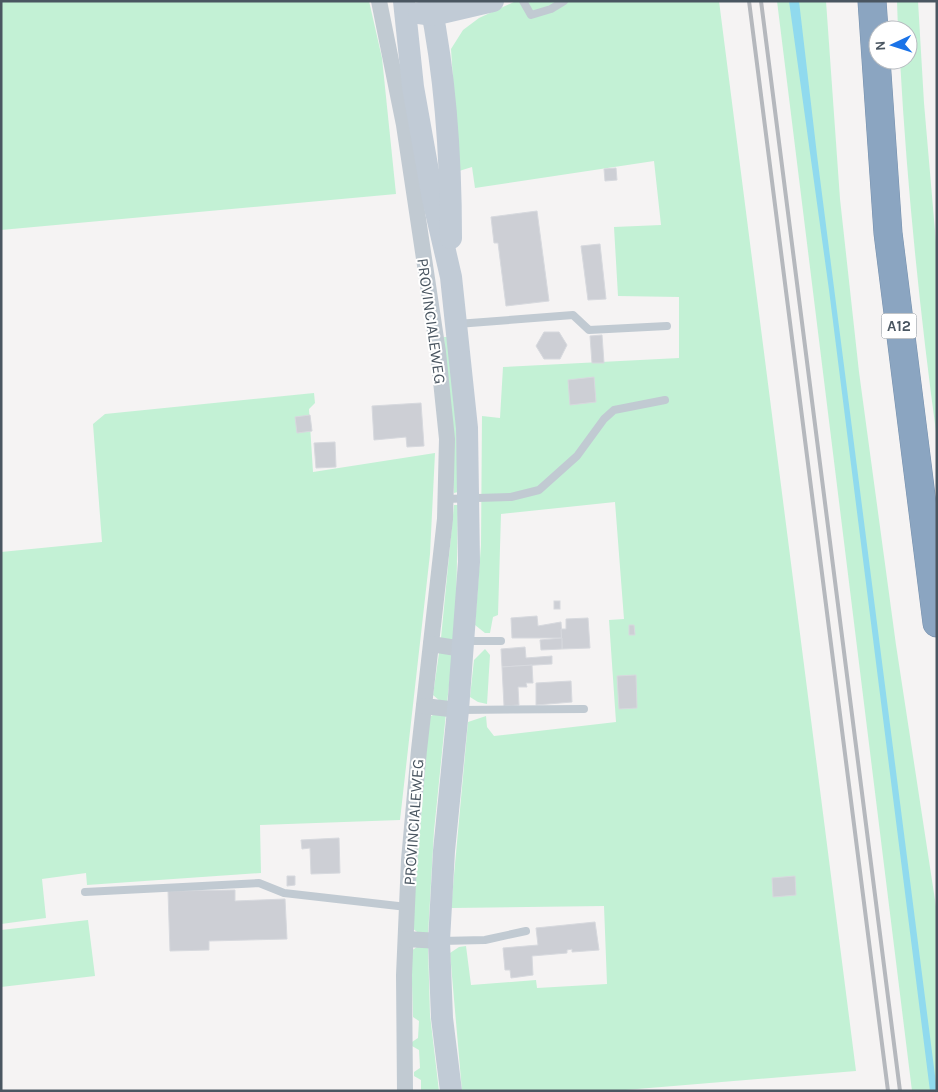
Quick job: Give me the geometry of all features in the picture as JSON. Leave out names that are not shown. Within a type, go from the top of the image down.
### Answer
[{"type":"highway","points":[[868,1],[872,20]]},
{"type":"highway","name":"A12","points":[[872,1],[873,20]]},
{"type":"highway","name":"A12","points":[[876,70],[888,233],[937,623]]},
{"type":"main road","points":[[418,6],[493,1]]},
{"type":"main road","name":"PROVINCIALEWEG","points":[[418,6],[413,87],[433,199],[451,277],[467,428],[469,562],[458,710],[444,851],[440,941],[442,1018],[451,1091]]},
{"type":"main road","name":"PROVINCIALEWEG","points":[[418,6],[443,66],[451,198],[451,277]]},
{"type":"street","name":"PROVINCIALEWEG","points":[[379,1],[404,125],[438,352],[447,439],[445,499],[432,644],[409,860],[406,939],[405,1091]]},
{"type":"street","points":[[432,644],[463,645]]},
{"type":"street","points":[[424,706],[458,710]]},
{"type":"street","points":[[406,939],[440,941]]},
{"type":"lane","points":[[523,1],[531,15],[551,9],[564,1]]},
{"type":"lane","points":[[457,324],[574,315],[589,330],[667,326]]},
{"type":"lane","points":[[445,499],[469,500],[511,497],[539,490],[577,456],[604,419],[614,410],[665,400]]},
{"type":"lane","points":[[463,645],[501,641]]},
{"type":"lane","points":[[458,710],[584,709]]},
{"type":"lane","points":[[86,892],[259,883],[284,893],[407,906]]},
{"type":"lane","points":[[440,941],[485,940],[526,931]]},
{"type":"green space","points":[[1,1],[369,1],[382,58],[396,194],[1,230]]},
{"type":"green space","points":[[516,1],[719,1],[856,1071],[613,1091],[462,1091],[450,953],[459,947],[466,946],[471,985],[536,980],[537,988],[607,984],[604,906],[451,908],[468,722],[486,716],[487,727],[494,736],[616,722],[609,620],[624,619],[615,502],[501,514],[498,615],[493,617],[490,633],[485,633],[475,625],[481,545],[482,416],[500,418],[503,367],[679,358],[679,297],[618,296],[614,227],[661,225],[654,161],[475,188],[472,167],[459,171],[451,49],[463,30],[479,18]]},
{"type":"green space","points":[[777,1],[826,1],[840,199],[859,372],[896,645],[937,913],[937,1091],[912,1091]]},
{"type":"green space","points":[[897,1],[918,1],[924,103],[937,254],[937,439],[915,250],[901,70],[918,70],[918,20],[898,20]]},
{"type":"green space","points":[[444,337],[447,337],[456,423],[458,492],[454,493]]},
{"type":"green space","points":[[314,393],[315,403],[309,409],[313,472],[435,453],[430,554],[400,820],[260,825],[261,873],[87,885],[86,873],[42,879],[46,918],[1,924],[1,552],[102,542],[93,424],[105,414]]},
{"type":"green space","points":[[454,505],[458,505],[456,612],[453,641],[441,638]]},
{"type":"green space","points":[[485,649],[490,655],[487,704],[478,702],[470,697],[474,660]]},
{"type":"green space","points":[[453,651],[447,703],[440,701],[433,695],[439,653]]},
{"type":"green space","points":[[439,712],[446,713],[434,831],[428,935],[421,935],[412,928],[429,717]]},
{"type":"green space","points":[[88,920],[95,976],[1,987],[1,930]]},
{"type":"green space","points":[[420,945],[428,946],[430,1015],[439,1091],[421,1091],[421,1080],[414,1076],[414,1072],[420,1068],[419,1050],[412,1046],[412,1042],[418,1038],[419,1021],[413,1017],[411,951]]},
{"type":"water","points":[[789,1],[799,1],[937,1091],[930,1091],[829,290]]},
{"type":"building","points":[[616,168],[617,180],[605,181],[604,169]]},
{"type":"building","points":[[537,211],[549,301],[506,306],[498,243],[494,243],[491,217]]},
{"type":"building","points":[[600,244],[606,299],[588,300],[581,246]]},
{"type":"building","points":[[544,332],[559,332],[567,345],[560,359],[544,359],[536,346]]},
{"type":"building","points":[[602,335],[604,363],[592,363],[590,336]]},
{"type":"building","points":[[594,377],[596,402],[570,405],[568,380]]},
{"type":"building","points":[[421,403],[424,446],[407,447],[406,437],[374,440],[372,406]]},
{"type":"building","points":[[310,415],[312,431],[297,433],[295,417]]},
{"type":"building","points":[[335,442],[336,467],[316,468],[314,443]]},
{"type":"building","points":[[554,601],[560,601],[560,609],[554,609]]},
{"type":"building","points":[[537,616],[538,626],[561,622],[562,638],[512,638],[511,618]]},
{"type":"building","points":[[588,618],[590,648],[562,649],[561,629],[566,629],[566,619]]},
{"type":"building","points":[[629,625],[634,625],[635,635],[629,635]]},
{"type":"building","points":[[562,638],[562,649],[541,650],[540,640]]},
{"type":"building","points":[[525,647],[526,658],[552,656],[552,664],[502,667],[501,649]]},
{"type":"building","points":[[532,665],[533,683],[526,683],[527,687],[518,687],[519,705],[504,706],[502,667]]},
{"type":"building","points":[[636,675],[637,708],[619,709],[617,676]]},
{"type":"building","points":[[571,681],[572,702],[536,705],[536,683]]},
{"type":"building","points":[[339,838],[340,873],[311,874],[310,848],[302,849],[301,840]]},
{"type":"building","points":[[287,876],[295,876],[295,885],[287,886]]},
{"type":"building","points":[[795,876],[796,895],[773,897],[772,878]]},
{"type":"building","points":[[235,890],[235,901],[285,899],[287,939],[209,941],[209,950],[170,951],[168,891]]},
{"type":"building","points":[[595,922],[599,950],[572,952],[572,949],[567,950],[567,953],[532,956],[533,975],[511,978],[510,970],[505,970],[503,948],[538,945],[536,928]]},
{"type":"railway","points":[[749,1],[888,1091]]},
{"type":"railway","points":[[761,1],[900,1091]]}]
